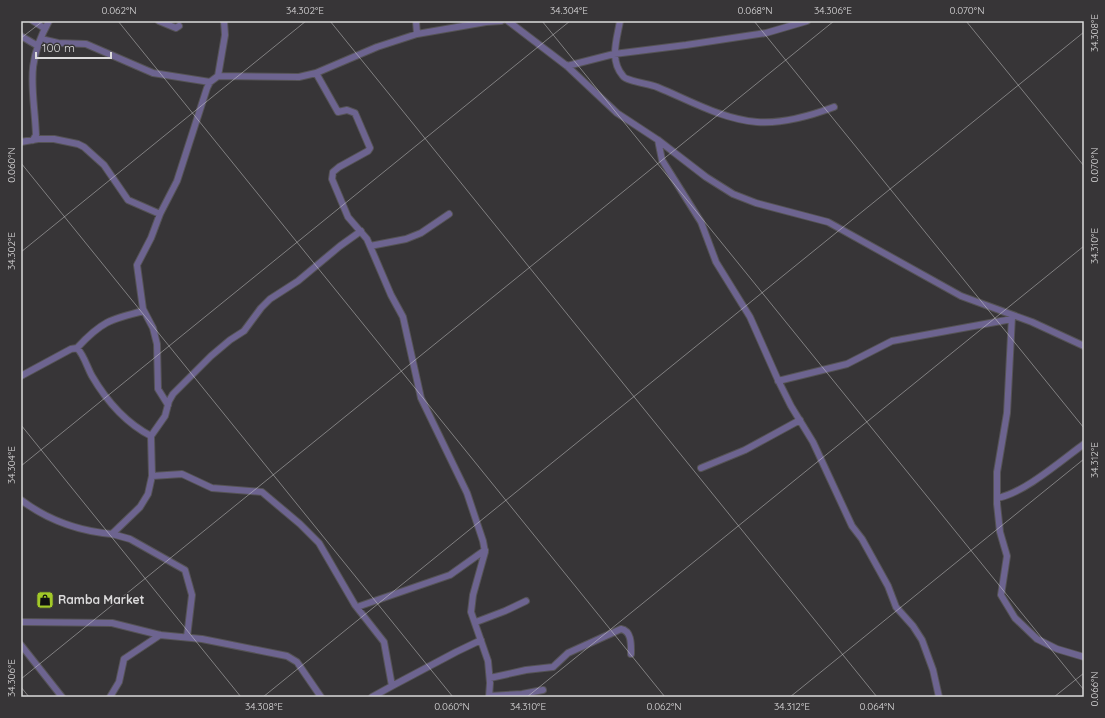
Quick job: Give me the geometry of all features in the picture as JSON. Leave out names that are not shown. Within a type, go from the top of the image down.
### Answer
[{"type":"street","points":[[33,21],[44,28]]},
{"type":"street","points":[[33,140],[36,135],[31,74],[44,28],[49,21]]},
{"type":"street","points":[[159,21],[176,28],[179,26]]},
{"type":"street","points":[[218,76],[225,35],[224,21]]},
{"type":"street","points":[[416,21],[417,34]]},
{"type":"street","points":[[168,405],[158,389],[157,344],[153,328],[144,311],[137,265],[139,258],[151,238],[160,214],[177,181],[210,82],[218,76],[299,76],[316,73],[377,47],[417,34],[486,22],[501,21]]},
{"type":"street","points":[[508,21],[566,66],[617,113],[658,140],[712,181],[733,194],[756,203],[828,222],[961,296],[1012,317],[1044,327],[1084,346]]},
{"type":"street","points":[[620,21],[614,54],[620,73],[625,79],[651,84],[733,117],[756,122],[771,122],[800,117],[834,107]]},
{"type":"street","points":[[566,66],[614,54],[766,33],[807,21]]},
{"type":"street","points":[[21,36],[38,46]]},
{"type":"street","points":[[41,39],[58,43],[86,44],[153,73],[210,82]]},
{"type":"street","points":[[316,73],[338,112],[347,110],[354,113],[369,146],[369,150],[335,170],[332,179],[348,217],[367,239],[391,295],[404,320],[421,398],[467,493],[485,550],[471,604],[472,614],[476,622],[488,661],[490,678],[489,696],[522,694],[543,690]]},
{"type":"street","points":[[21,142],[33,140],[58,140],[84,147],[104,165],[128,200],[160,214]]},
{"type":"street","points":[[658,140],[662,160],[701,222],[716,262],[746,309],[778,381],[818,451],[852,526],[862,539],[888,586],[896,607],[913,626],[922,640],[933,670],[939,697]]},
{"type":"street","points":[[370,246],[406,239],[421,233],[449,214]]},
{"type":"street","points":[[112,534],[143,503],[150,489],[152,476],[151,436],[165,416],[168,405],[176,391],[219,349],[244,331],[264,305],[276,295],[298,281],[337,248],[361,231]]},
{"type":"street","points":[[21,376],[61,354],[77,348],[92,332],[107,321],[122,315],[144,311]]},
{"type":"street","points":[[778,381],[847,364],[892,341],[1012,317]]},
{"type":"street","points":[[1012,317],[1008,403],[997,472],[997,498],[1000,532],[1007,556],[1007,569],[1001,589],[1003,600],[1015,618],[1037,639],[1057,649],[1084,657]]},
{"type":"street","points":[[77,348],[98,385],[117,410],[134,426],[151,436]]},
{"type":"street","points":[[701,468],[745,450],[800,420]]},
{"type":"street","points":[[997,498],[1009,494],[1040,476],[1084,444]]},
{"type":"street","points":[[152,476],[182,474],[212,488],[256,490],[265,493],[307,529],[319,543],[357,607],[385,644],[392,686]]},
{"type":"street","points":[[21,500],[54,521],[84,530],[112,534],[130,539],[185,570],[192,595],[187,637]]},
{"type":"street","points":[[357,607],[450,575],[485,550]]},
{"type":"street","points":[[476,622],[526,601]]},
{"type":"street","points":[[21,622],[112,623],[160,634],[187,637],[287,656],[297,662],[322,697]]},
{"type":"street","points":[[490,678],[526,670],[553,667],[559,664],[562,658],[568,653],[621,629],[625,630],[628,634],[631,654]]},
{"type":"street","points":[[110,697],[118,682],[124,659],[160,634]]},
{"type":"street","points":[[372,697],[481,640]]},
{"type":"street","points":[[21,645],[62,697]]},
{"type":"place","name":"Ramba Market","points":[[45,600]]}]
